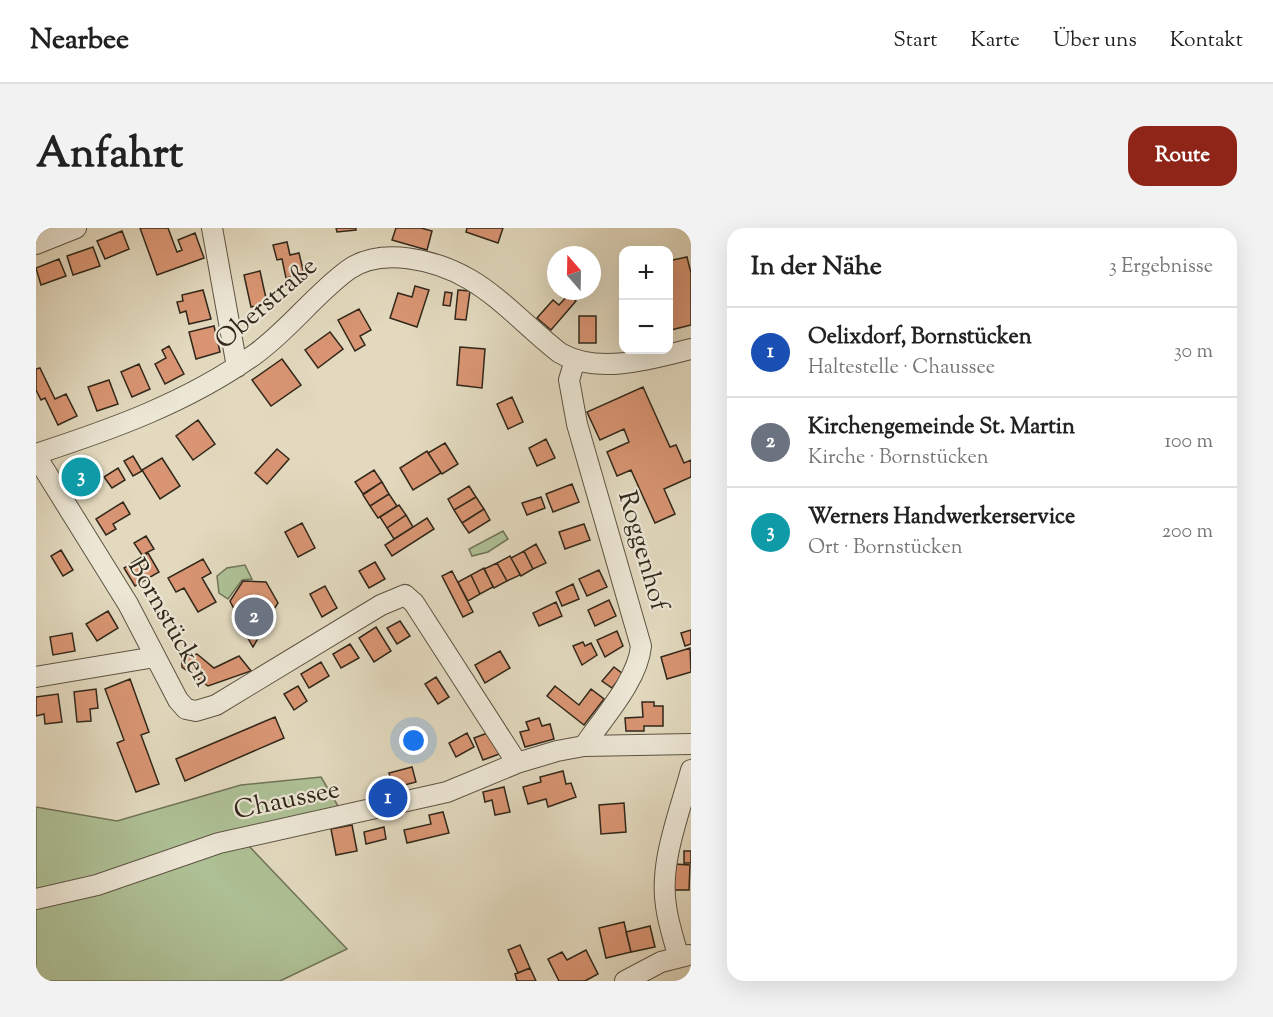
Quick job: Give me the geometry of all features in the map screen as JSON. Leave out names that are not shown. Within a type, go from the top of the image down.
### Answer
[{"type":"street","points":[[36,244],[76,228]]},
{"type":"street","points":[[212,228],[237,367]]},
{"type":"street","name":"Oberstraße","points":[[36,455],[149,413],[203,388],[276,339],[349,269],[360,263],[382,257],[420,262],[468,279],[560,353],[575,360],[629,362],[691,349]]},
{"type":"street","name":"Roggenhof","points":[[575,360],[569,380],[578,424],[640,646],[638,663],[630,678],[584,746]]},
{"type":"street","name":"Bornstücken","points":[[36,455],[128,603],[178,700],[186,709],[204,710],[372,610],[405,595],[414,603],[517,763]]},
{"type":"street","points":[[36,677],[155,657]]},
{"type":"street","name":"Chaussee","points":[[36,899],[97,885],[219,843],[447,792],[517,763],[584,746],[691,744]]},
{"type":"street","points":[[625,981],[684,955],[666,906],[665,882],[669,856],[691,770]]},
{"type":"green space","points":[[503,531],[508,539],[488,552],[472,556],[469,549]]},
{"type":"green space","points":[[245,565],[252,579],[242,580],[228,599],[219,593],[217,576],[227,568]]},
{"type":"green space","points":[[321,777],[341,811],[36,894],[36,807],[117,821],[241,785]]},
{"type":"green space","points":[[247,844],[347,949],[280,981],[36,981],[36,906]]},
{"type":"building","points":[[140,228],[168,228],[177,252],[182,250],[178,240],[195,233],[204,258],[157,275]]},
{"type":"building","points":[[336,228],[356,228],[356,230],[337,232]]},
{"type":"building","points":[[396,228],[421,228],[432,231],[427,250],[392,240]]},
{"type":"building","points":[[467,228],[503,228],[498,243],[466,232]]},
{"type":"building","points":[[122,231],[129,249],[105,259],[97,241]]},
{"type":"building","points":[[287,242],[290,255],[299,253],[304,274],[286,278],[282,259],[277,260],[273,245]]},
{"type":"building","points":[[93,247],[100,266],[73,275],[67,256]]},
{"type":"building","points":[[687,257],[691,273],[691,325],[673,330],[673,300],[673,260]]},
{"type":"building","points":[[59,259],[66,276],[41,285],[36,268]]},
{"type":"building","points":[[260,271],[267,303],[251,307],[244,275]]},
{"type":"building","points":[[415,286],[429,290],[417,327],[390,318],[398,293],[412,297]]},
{"type":"building","points":[[203,290],[211,319],[189,324],[186,311],[180,313],[177,302],[183,301],[182,295]]},
{"type":"building","points":[[458,290],[470,291],[466,320],[455,319]]},
{"type":"building","points":[[445,292],[452,293],[450,306],[443,305]]},
{"type":"building","points":[[553,300],[559,305],[564,300],[576,301],[551,330],[537,318]]},
{"type":"building","points":[[359,309],[371,330],[360,336],[365,345],[355,351],[338,320]]},
{"type":"building","points":[[579,316],[596,316],[596,343],[579,343]]},
{"type":"building","points":[[214,326],[220,352],[196,359],[189,332]]},
{"type":"building","points":[[330,332],[343,349],[318,368],[305,350]]},
{"type":"building","points":[[169,346],[184,374],[165,384],[155,364],[166,358],[162,350]]},
{"type":"building","points":[[460,347],[485,349],[482,388],[457,385]]},
{"type":"building","points":[[282,359],[301,385],[271,406],[252,380]]},
{"type":"building","points":[[139,364],[150,389],[132,397],[121,372]]},
{"type":"building","points":[[40,368],[55,399],[66,394],[77,416],[58,425],[45,398],[41,400],[36,390],[36,369]]},
{"type":"building","points":[[109,380],[118,404],[97,411],[88,387]]},
{"type":"building","points":[[643,387],[670,447],[676,445],[684,463],[691,460],[691,477],[664,489],[675,514],[655,523],[631,470],[617,476],[607,452],[629,442],[624,429],[600,440],[587,412]]},
{"type":"building","points":[[512,397],[523,422],[508,429],[497,404]]},
{"type":"building","points":[[198,420],[215,444],[193,460],[176,436]]},
{"type":"building","points":[[546,439],[555,458],[537,466],[529,448]]},
{"type":"building","points":[[445,443],[458,464],[442,474],[428,453]]},
{"type":"building","points":[[277,449],[289,459],[267,484],[255,473]]},
{"type":"building","points":[[427,451],[441,473],[413,490],[400,468]]},
{"type":"building","points":[[133,456],[142,471],[133,476],[124,461]]},
{"type":"building","points":[[162,458],[180,486],[160,499],[142,470]]},
{"type":"building","points":[[82,459],[97,485],[81,494],[65,469]]},
{"type":"building","points":[[118,468],[125,480],[112,488],[104,477]]},
{"type":"building","points":[[374,470],[382,482],[363,494],[355,482]]},
{"type":"building","points":[[382,482],[389,494],[370,506],[363,495]]},
{"type":"building","points":[[572,484],[579,502],[553,512],[546,494]]},
{"type":"building","points":[[469,486],[476,497],[454,510],[448,499]]},
{"type":"building","points":[[389,494],[397,506],[378,518],[370,506]]},
{"type":"building","points":[[476,497],[484,509],[462,523],[454,510]]},
{"type":"building","points":[[541,497],[545,508],[527,515],[522,503]]},
{"type":"building","points":[[123,502],[130,514],[113,524],[116,529],[106,535],[96,519]]},
{"type":"building","points":[[399,505],[406,515],[387,528],[380,517]]},
{"type":"building","points":[[484,509],[490,520],[469,533],[462,523]]},
{"type":"building","points":[[406,515],[413,527],[394,539],[387,528]]},
{"type":"building","points":[[427,518],[434,529],[392,556],[385,545]]},
{"type":"building","points":[[302,523],[315,548],[298,557],[285,532]]},
{"type":"building","points":[[584,524],[590,540],[565,549],[559,532]]},
{"type":"building","points":[[146,536],[154,549],[142,555],[134,543]]},
{"type":"building","points":[[536,544],[546,563],[533,569],[524,551]]},
{"type":"building","points":[[61,550],[73,570],[63,576],[51,556]]},
{"type":"building","points":[[524,551],[533,569],[521,576],[511,558]]},
{"type":"building","points":[[148,553],[159,572],[135,586],[124,568]]},
{"type":"building","points":[[510,556],[520,575],[507,581],[497,563]]},
{"type":"building","points":[[203,559],[211,573],[202,578],[216,602],[198,612],[184,588],[176,592],[168,578]]},
{"type":"building","points":[[375,562],[385,579],[369,588],[359,571]]},
{"type":"building","points":[[497,563],[507,581],[494,588],[484,569]]},
{"type":"building","points":[[484,568],[493,587],[480,594],[471,575]]},
{"type":"building","points":[[599,570],[607,587],[587,596],[579,579]]},
{"type":"building","points":[[452,571],[473,612],[463,617],[442,576]]},
{"type":"building","points":[[471,575],[480,594],[468,601],[458,582]]},
{"type":"building","points":[[243,581],[266,582],[278,603],[265,623],[259,623],[258,633],[261,633],[253,647],[245,633],[248,632],[248,623],[241,623],[230,601]]},
{"type":"building","points":[[573,584],[579,599],[562,606],[556,592]]},
{"type":"building","points":[[325,586],[337,608],[322,617],[310,594]]},
{"type":"building","points":[[609,600],[616,616],[595,626],[588,610]]},
{"type":"building","points":[[556,602],[562,616],[539,626],[533,613]]},
{"type":"building","points":[[108,611],[118,628],[97,641],[86,624]]},
{"type":"building","points":[[400,621],[410,636],[397,644],[387,628]]},
{"type":"building","points":[[376,627],[391,651],[374,662],[359,638]]},
{"type":"building","points":[[691,630],[691,644],[685,646],[681,633]]},
{"type":"building","points":[[617,631],[623,646],[605,657],[597,640]]},
{"type":"building","points":[[72,633],[75,651],[53,655],[50,637]]},
{"type":"building","points":[[583,642],[585,646],[591,643],[597,655],[582,665],[573,646]]},
{"type":"building","points":[[350,644],[359,658],[341,668],[333,654]]},
{"type":"building","points":[[690,648],[691,672],[667,679],[661,657]]},
{"type":"building","points":[[500,651],[510,668],[485,683],[475,665]]},
{"type":"building","points":[[197,654],[214,668],[239,656],[251,671],[208,686],[182,667],[182,659]]},
{"type":"building","points":[[321,662],[329,676],[309,688],[301,674]]},
{"type":"building","points":[[614,667],[623,674],[612,688],[602,681]]},
{"type":"building","points":[[436,677],[449,697],[438,704],[425,684]]},
{"type":"building","points":[[130,679],[149,732],[141,735],[159,784],[136,792],[117,743],[124,740],[105,689]]},
{"type":"building","points":[[298,686],[307,701],[294,710],[284,694]]},
{"type":"building","points":[[555,686],[579,705],[591,689],[604,699],[584,725],[547,696]]},
{"type":"building","points":[[96,689],[98,708],[90,709],[91,721],[77,722],[74,692]]},
{"type":"building","points":[[58,694],[62,722],[45,724],[44,714],[36,716],[36,697]]},
{"type":"building","points":[[642,702],[654,702],[654,706],[663,706],[663,726],[644,726],[644,731],[626,731],[625,718],[643,717]]},
{"type":"building","points":[[275,717],[284,738],[185,781],[176,759]]},
{"type":"building","points":[[539,718],[542,726],[550,724],[554,739],[525,747],[520,732],[529,730],[526,722]]},
{"type":"building","points":[[493,731],[502,753],[483,760],[474,738]]},
{"type":"building","points":[[467,733],[474,747],[456,757],[449,743]]},
{"type":"building","points":[[412,767],[416,782],[393,788],[389,773]]},
{"type":"building","points":[[563,771],[566,784],[571,783],[576,797],[548,807],[546,799],[528,804],[523,787],[541,782],[540,777]]},
{"type":"building","points":[[504,787],[510,812],[495,815],[492,800],[485,802],[483,792]]},
{"type":"building","points":[[624,803],[626,832],[601,834],[599,805]]},
{"type":"building","points":[[443,812],[449,833],[407,843],[404,830],[431,824],[429,815]]},
{"type":"building","points":[[352,825],[357,851],[336,855],[331,829]]},
{"type":"building","points":[[384,827],[386,839],[366,844],[364,832]]},
{"type":"building","points":[[684,851],[691,851],[691,863],[684,863]]},
{"type":"building","points":[[674,864],[690,865],[689,890],[673,890]]},
{"type":"building","points":[[624,922],[631,952],[606,958],[599,928]]},
{"type":"building","points":[[650,926],[655,947],[631,952],[626,932]]},
{"type":"building","points":[[520,945],[530,968],[518,973],[508,950]]},
{"type":"building","points":[[586,950],[598,974],[585,981],[559,981],[548,959],[562,952],[567,960]]},
{"type":"building","points":[[530,968],[536,981],[517,981],[515,974]]},
{"type":"place","name":"Werners Handwerkerservice","points":[[81,477]]},
{"type":"place","name":"Kirchengemeinde St. Martin","points":[[254,617]]},
{"type":"place","name":"Oelixdorf, Bornstücken","points":[[388,798]]}]
